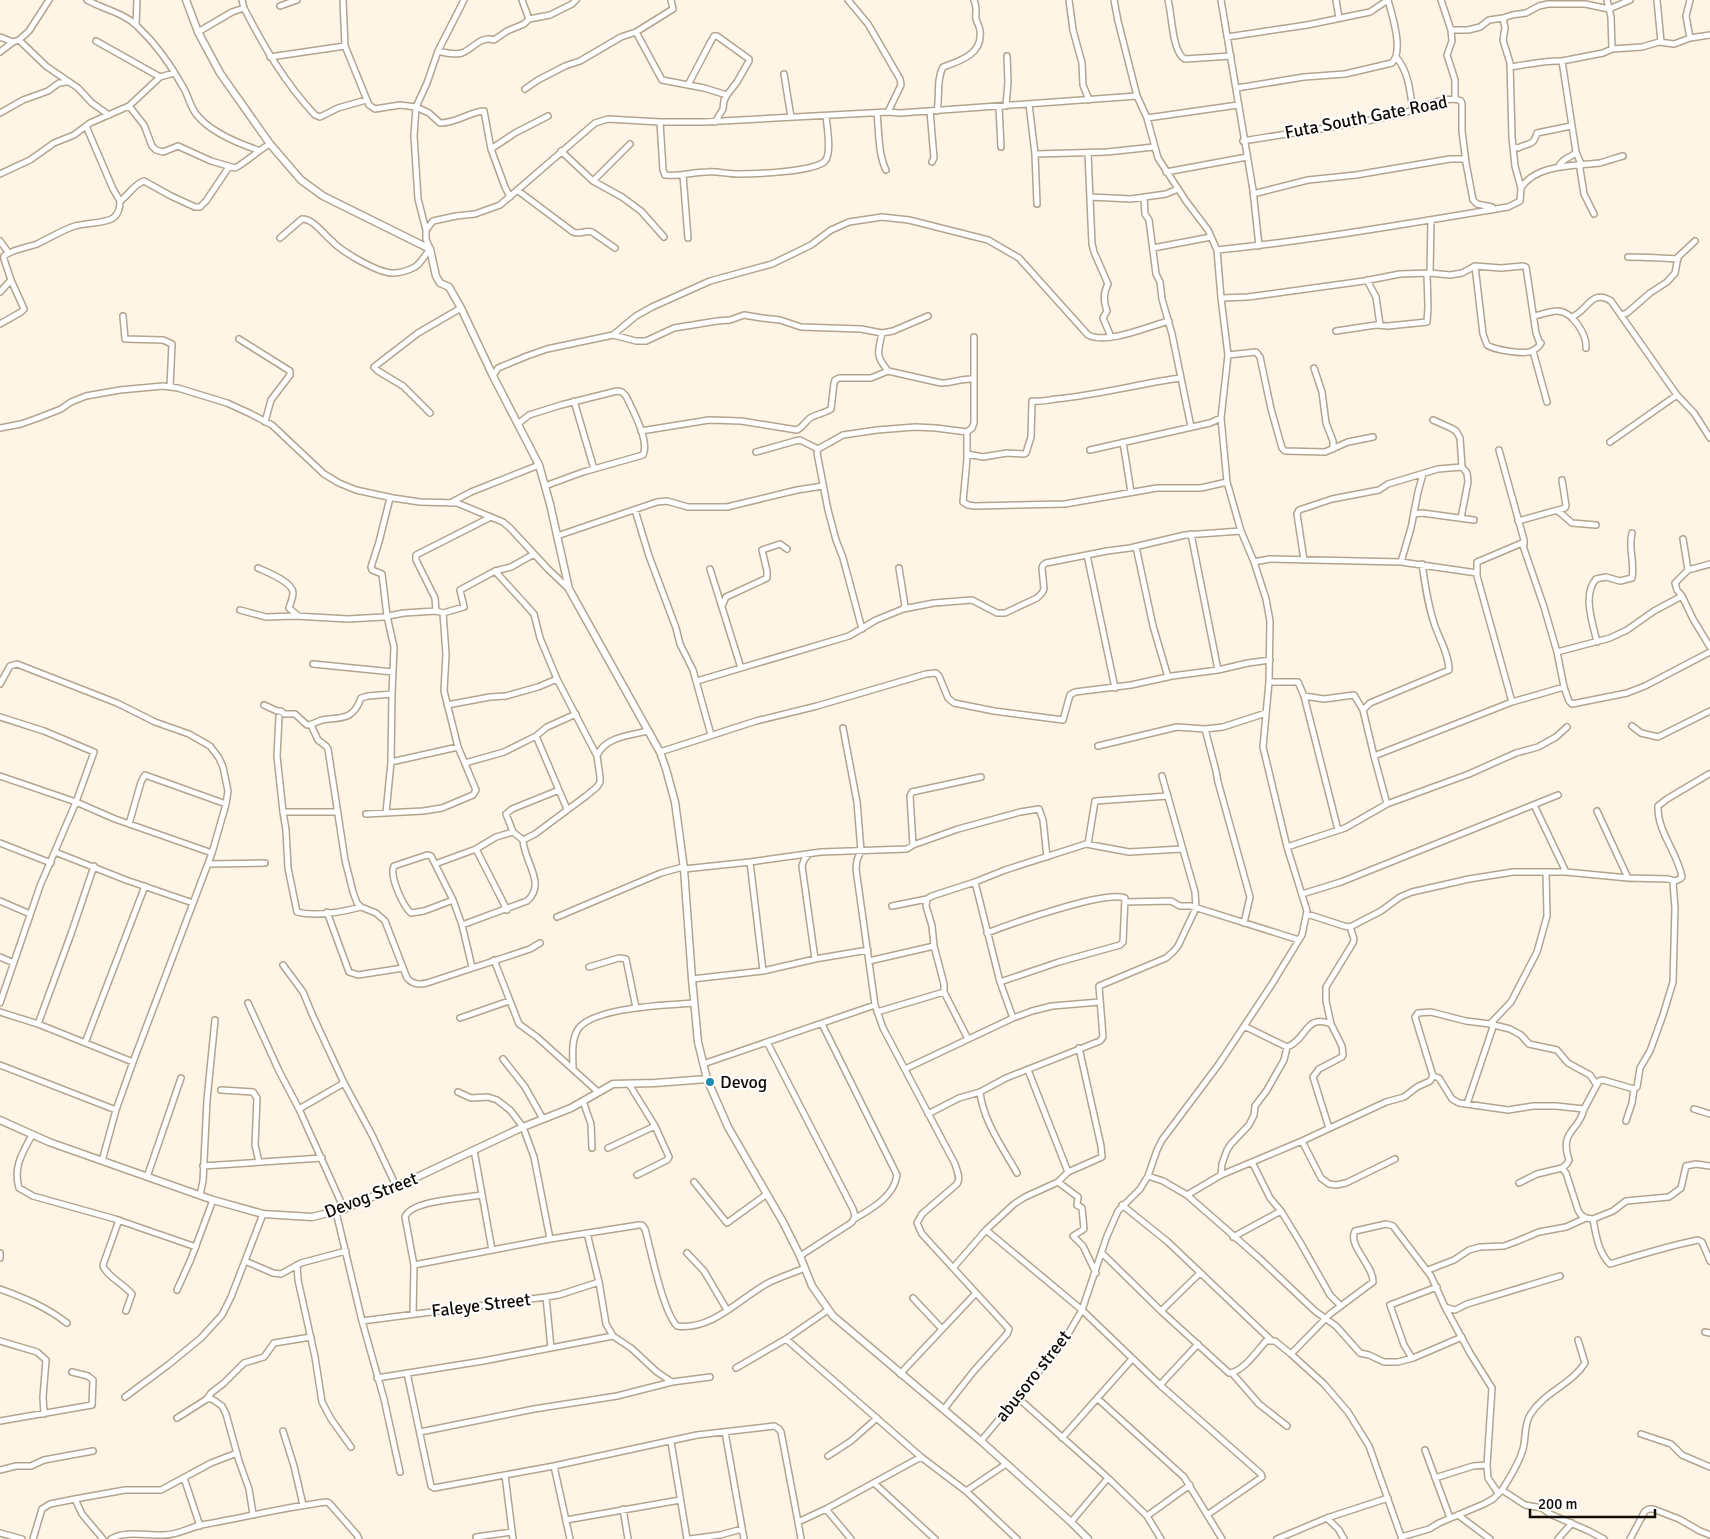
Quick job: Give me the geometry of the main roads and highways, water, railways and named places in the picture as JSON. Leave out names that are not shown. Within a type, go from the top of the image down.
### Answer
[{"type":"place","name":"Devog","points":[[710,1082]]}]
